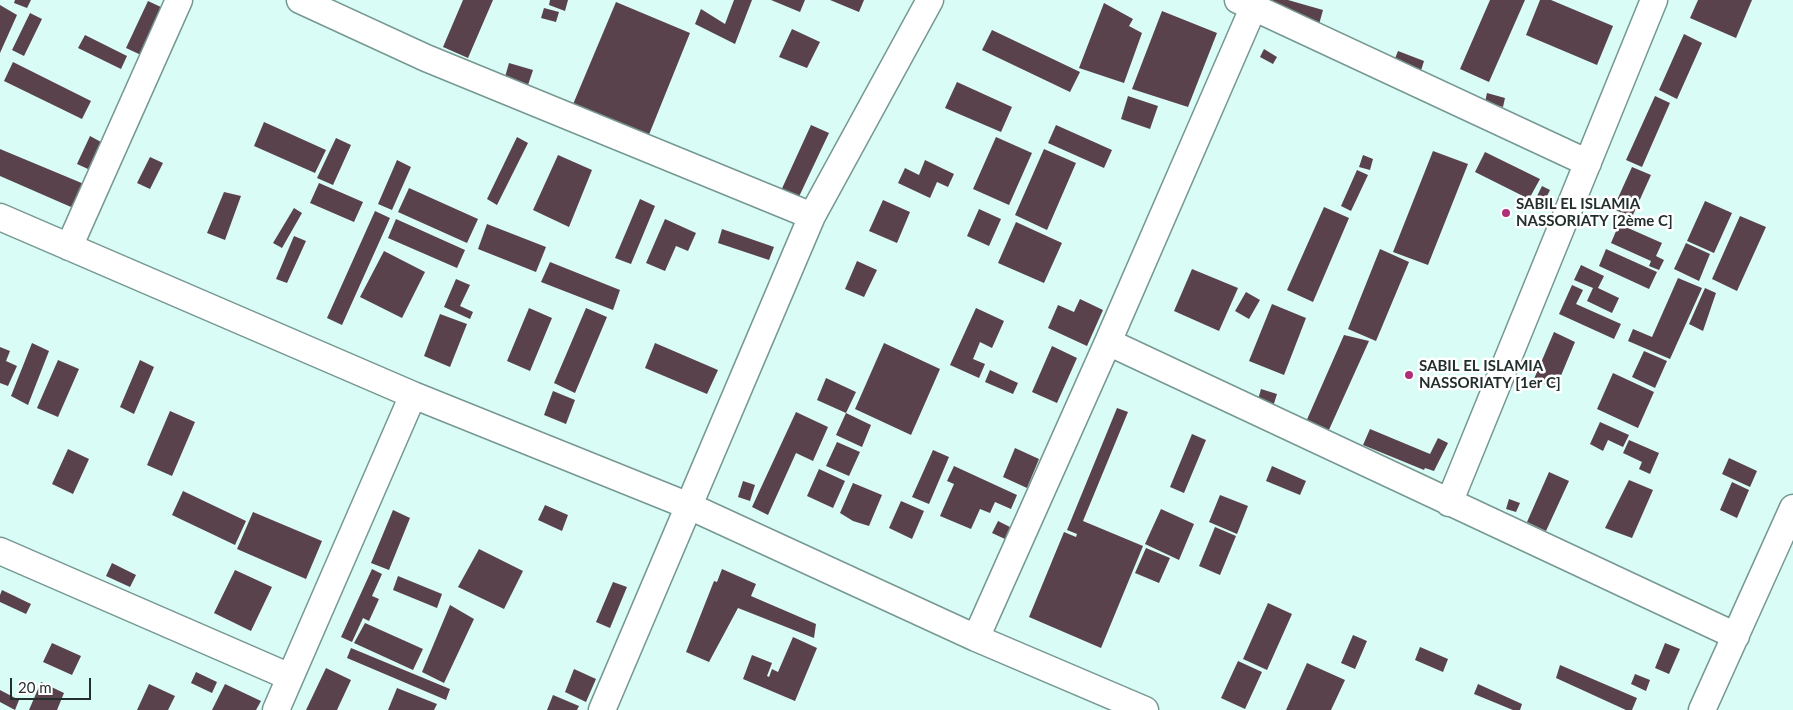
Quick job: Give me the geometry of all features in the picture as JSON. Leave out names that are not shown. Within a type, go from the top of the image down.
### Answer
[{"type":"street","points":[[69,247],[179,0]]},
{"type":"street","points":[[300,0],[426,58],[812,216]]},
{"type":"street","points":[[602,710],[812,216],[930,0]]},
{"type":"street","points":[[1449,503],[1654,0]]},
{"type":"street","points":[[976,638],[1108,342],[1246,3],[1588,164]]},
{"type":"street","points":[[0,217],[413,395],[690,506],[976,638],[1145,710]]},
{"type":"street","points":[[1108,342],[1736,636]]},
{"type":"street","points":[[276,710],[413,395]]},
{"type":"street","points":[[1702,710],[1793,508]]},
{"type":"street","points":[[0,551],[290,677]]},
{"type":"building","points":[[15,0],[31,0],[27,8],[14,3]]},
{"type":"building","points":[[463,0],[493,0],[468,58],[443,47]]},
{"type":"building","points":[[550,0],[568,0],[565,11],[549,5]]},
{"type":"building","points":[[734,0],[752,0],[735,44],[695,24],[701,9],[725,24]]},
{"type":"building","points":[[771,0],[805,0],[800,12]]},
{"type":"building","points":[[830,0],[864,0],[859,12]]},
{"type":"building","points":[[1253,0],[1288,0],[1323,10],[1318,28]]},
{"type":"building","points":[[1490,0],[1525,0],[1489,82],[1460,69]]},
{"type":"building","points":[[1540,0],[1551,0],[1613,26],[1597,65],[1526,35]]},
{"type":"building","points":[[1698,0],[1752,0],[1736,38],[1690,18]]},
{"type":"building","points":[[148,1],[163,8],[141,55],[126,48]]},
{"type":"building","points":[[616,2],[690,33],[646,142],[571,109]]},
{"type":"building","points":[[1104,3],[1133,19],[1129,26],[1142,33],[1124,83],[1079,68]]},
{"type":"building","points":[[0,5],[17,15],[0,53]]},
{"type":"building","points":[[544,8],[559,12],[556,22],[541,18]]},
{"type":"building","points":[[1162,11],[1217,33],[1188,107],[1132,89]]},
{"type":"building","points":[[30,13],[42,19],[24,56],[12,50]]},
{"type":"building","points":[[792,29],[820,42],[807,68],[779,57]]},
{"type":"building","points":[[992,30],[1080,72],[1070,92],[982,50]]},
{"type":"building","points":[[1684,34],[1702,43],[1677,99],[1659,90]]},
{"type":"building","points":[[85,35],[127,56],[121,69],[78,48]]},
{"type":"building","points":[[1264,49],[1277,57],[1273,64],[1260,57]]},
{"type":"building","points":[[1398,51],[1424,61],[1419,77],[1392,66]]},
{"type":"building","points":[[13,62],[91,101],[82,119],[4,81]]},
{"type":"building","points":[[509,63],[533,70],[528,85],[505,77]]},
{"type":"building","points":[[957,82],[1012,107],[1001,132],[945,108]]},
{"type":"building","points":[[1487,93],[1505,98],[1503,107],[1485,102]]},
{"type":"building","points":[[1128,96],[1158,106],[1150,129],[1121,119]]},
{"type":"building","points":[[1655,96],[1670,103],[1642,167],[1626,160]]},
{"type":"building","points":[[264,122],[326,150],[315,173],[254,146]]},
{"type":"building","points":[[811,125],[829,133],[796,203],[779,195]]},
{"type":"building","points":[[1056,125],[1112,150],[1104,168],[1048,143]]},
{"type":"building","points":[[90,136],[101,142],[88,169],[77,164]]},
{"type":"building","points":[[517,137],[528,143],[497,205],[487,199]]},
{"type":"building","points":[[996,137],[1032,153],[1009,205],[973,189]]},
{"type":"building","points":[[336,138],[351,145],[333,185],[317,178]]},
{"type":"building","points":[[0,149],[84,184],[71,207],[0,176]]},
{"type":"building","points":[[1044,149],[1076,163],[1047,230],[1015,215]]},
{"type":"building","points":[[1433,151],[1468,164],[1428,265],[1393,252]]},
{"type":"building","points":[[1485,152],[1540,179],[1529,199],[1475,172]]},
{"type":"building","points":[[558,155],[592,170],[569,227],[533,210]]},
{"type":"building","points":[[1363,155],[1373,159],[1370,170],[1359,167]]},
{"type":"building","points":[[150,157],[163,163],[150,189],[137,183]]},
{"type":"building","points":[[397,160],[411,167],[392,210],[378,204]]},
{"type":"building","points":[[925,160],[954,174],[948,187],[937,182],[930,198],[898,183],[905,168],[919,175]]},
{"type":"building","points":[[1632,167],[1651,175],[1632,217],[1613,209]]},
{"type":"building","points":[[1357,170],[1368,175],[1351,211],[1341,206]]},
{"type":"building","points":[[319,183],[363,202],[354,222],[310,203]]},
{"type":"building","points":[[1542,186],[1550,190],[1545,200],[1537,196]]},
{"type":"building","points":[[409,188],[478,219],[467,243],[398,212]]},
{"type":"building","points":[[224,192],[241,196],[225,240],[207,233]]},
{"type":"building","points":[[640,199],[655,206],[631,264],[615,258]]},
{"type":"building","points":[[883,200],[910,212],[897,243],[869,231]]},
{"type":"building","points":[[1705,201],[1732,213],[1714,253],[1687,241]]},
{"type":"building","points":[[1324,207],[1349,218],[1313,302],[1287,290]]},
{"type":"building","points":[[294,208],[302,213],[282,248],[273,243]]},
{"type":"building","points":[[979,209],[1001,219],[989,246],[967,236]]},
{"type":"building","points":[[375,211],[390,218],[342,325],[327,318]]},
{"type":"building","points":[[1740,216],[1766,227],[1737,291],[1712,279]]},
{"type":"building","points":[[396,219],[465,250],[457,268],[388,238]]},
{"type":"building","points":[[665,219],[696,233],[688,251],[676,246],[665,271],[646,263]]},
{"type":"building","points":[[1016,222],[1062,243],[1044,283],[998,263]]},
{"type":"building","points":[[487,224],[546,247],[536,272],[478,249]]},
{"type":"building","points":[[1619,224],[1662,243],[1656,256],[1664,260],[1659,270],[1649,266],[1651,261],[1611,243]]},
{"type":"building","points":[[722,229],[774,247],[769,260],[718,243]]},
{"type":"building","points":[[294,236],[306,241],[287,283],[276,279]]},
{"type":"building","points":[[1686,243],[1710,254],[1699,281],[1674,269]]},
{"type":"building","points":[[1380,249],[1409,262],[1376,341],[1348,329]]},
{"type":"building","points":[[1606,249],[1657,272],[1649,289],[1599,266]]},
{"type":"building","points":[[384,251],[425,272],[402,318],[360,297]]},
{"type":"building","points":[[857,261],[877,270],[864,297],[845,289]]},
{"type":"building","points":[[550,262],[620,290],[613,310],[541,282]]},
{"type":"building","points":[[1581,265],[1604,276],[1598,288],[1619,298],[1612,313],[1587,301],[1593,288],[1574,280]]},
{"type":"building","points":[[1192,269],[1238,288],[1219,331],[1174,311]]},
{"type":"building","points":[[1678,278],[1702,288],[1670,359],[1628,341],[1633,329],[1652,337]]},
{"type":"building","points":[[456,279],[470,285],[460,306],[473,312],[470,319],[444,307]]},
{"type":"building","points":[[1572,285],[1583,290],[1576,304],[1621,324],[1614,339],[1559,314]]},
{"type":"building","points":[[1705,288],[1716,293],[1703,331],[1689,324]]},
{"type":"building","points":[[1246,292],[1260,300],[1249,319],[1235,311]]},
{"type":"building","points":[[1080,299],[1103,310],[1087,346],[1048,328],[1058,305],[1074,312]]},
{"type":"building","points":[[1272,304],[1306,318],[1284,375],[1249,361]]},
{"type":"building","points":[[529,308],[552,318],[530,371],[507,361]]},
{"type":"building","points":[[586,308],[607,317],[575,393],[554,383]]},
{"type":"building","points":[[976,308],[1004,321],[992,348],[980,342],[973,359],[985,364],[979,378],[950,365]]},
{"type":"building","points":[[440,314],[467,324],[450,367],[424,356]]},
{"type":"building","points":[[1554,332],[1575,342],[1555,390],[1534,379]]},
{"type":"building","points":[[1344,335],[1369,341],[1328,432],[1305,424]]},
{"type":"building","points":[[32,343],[49,351],[28,405],[11,396]]},
{"type":"building","points":[[655,343],[718,370],[707,394],[645,368]]},
{"type":"building","points":[[884,343],[940,369],[911,435],[855,409]]},
{"type":"building","points":[[1052,346],[1077,358],[1057,403],[1032,392]]},
{"type":"building","points":[[0,347],[10,351],[6,361],[17,366],[8,386],[0,383]]},
{"type":"building","points":[[1644,351],[1667,361],[1655,388],[1632,377]]},
{"type":"building","points":[[58,360],[79,369],[58,417],[37,408]]},
{"type":"building","points":[[140,360],[154,367],[134,414],[120,407]]},
{"type":"building","points":[[990,370],[1018,383],[1013,394],[985,382]]},
{"type":"building","points":[[1613,373],[1654,392],[1638,428],[1597,409]]},
{"type":"building","points":[[826,378],[856,392],[846,413],[817,400]]},
{"type":"building","points":[[1261,389],[1277,394],[1272,410],[1257,403]]},
{"type":"building","points":[[553,391],[575,400],[566,424],[544,415]]},
{"type":"building","points":[[1117,408],[1128,412],[1083,521],[1143,546],[1101,648],[1029,617],[1064,532],[1076,537],[1077,534],[1067,530]]},
{"type":"building","points":[[170,411],[195,422],[172,476],[147,465]]},
{"type":"building","points":[[796,412],[828,427],[813,461],[796,453],[768,515],[752,507]]},
{"type":"building","points":[[846,413],[871,425],[862,447],[836,435]]},
{"type":"building","points":[[1600,422],[1629,435],[1623,447],[1608,440],[1603,451],[1590,444]]},
{"type":"building","points":[[1370,429],[1430,454],[1438,438],[1448,443],[1434,471],[1425,468],[1424,470],[1363,445]]},
{"type":"building","points":[[1192,434],[1206,440],[1184,493],[1170,487]]},
{"type":"building","points":[[1629,440],[1659,453],[1650,474],[1639,469],[1642,462],[1623,453]]},
{"type":"building","points":[[837,442],[860,452],[849,476],[826,466]]},
{"type":"building","points":[[1015,448],[1039,459],[1027,488],[1003,477]]},
{"type":"building","points":[[68,449],[89,459],[73,494],[52,484]]},
{"type":"building","points":[[933,450],[949,457],[929,504],[912,497]]},
{"type":"building","points":[[1729,458],[1757,471],[1750,487],[1722,474]]},
{"type":"building","points":[[954,466],[1017,495],[1011,509],[995,502],[990,513],[980,509],[971,529],[940,516],[954,484],[947,481]]},
{"type":"building","points":[[1272,466],[1306,481],[1300,495],[1266,481]]},
{"type":"building","points":[[819,469],[845,481],[833,508],[807,496]]},
{"type":"building","points":[[1549,472],[1569,481],[1546,531],[1527,522]]},
{"type":"building","points":[[1629,480],[1653,490],[1632,538],[1605,528]]},
{"type":"building","points":[[743,481],[755,485],[750,501],[738,497]]},
{"type":"building","points":[[1732,482],[1749,490],[1737,518],[1720,510]]},
{"type":"building","points":[[853,483],[882,495],[869,526],[853,521],[840,513]]},
{"type":"building","points":[[183,491],[246,521],[235,545],[172,515]]},
{"type":"building","points":[[1220,495],[1248,506],[1237,534],[1209,522]]},
{"type":"building","points":[[1509,499],[1520,503],[1516,512],[1506,509]]},
{"type":"building","points":[[901,501],[924,511],[912,539],[889,528]]},
{"type":"building","points":[[545,505],[568,515],[562,531],[538,520]]},
{"type":"building","points":[[1161,509],[1194,524],[1179,560],[1145,544]]},
{"type":"building","points":[[393,510],[410,518],[389,570],[371,563]]},
{"type":"building","points":[[253,512],[322,541],[306,579],[237,549]]},
{"type":"building","points":[[998,521],[1010,527],[1005,539],[992,533]]},
{"type":"building","points":[[1215,527],[1236,536],[1220,575],[1199,566]]},
{"type":"building","points":[[1146,548],[1170,558],[1159,583],[1135,573]]},
{"type":"building","points":[[479,549],[523,571],[504,609],[458,587]]},
{"type":"building","points":[[112,563],[136,575],[130,587],[106,576]]},
{"type":"building","points":[[372,569],[382,574],[372,596],[379,599],[369,621],[363,618],[352,642],[341,637]]},
{"type":"building","points":[[722,569],[756,584],[751,596],[816,624],[814,638],[738,608],[709,662],[686,652],[714,581],[717,582]]},
{"type":"building","points":[[235,570],[272,587],[251,631],[214,613]]},
{"type":"building","points":[[398,576],[442,594],[437,608],[393,590]]},
{"type":"building","points":[[613,582],[627,587],[610,628],[596,622]]},
{"type":"building","points":[[2,590],[31,604],[26,614],[0,602]]},
{"type":"building","points":[[1268,603],[1292,614],[1267,670],[1243,659]]},
{"type":"building","points":[[450,605],[474,619],[444,683],[422,672]]},
{"type":"building","points":[[365,623],[423,649],[413,670],[354,643]]},
{"type":"building","points":[[1353,635],[1367,641],[1355,669],[1341,663]]},
{"type":"building","points":[[793,637],[817,648],[795,701],[743,679],[752,655],[772,663],[767,676],[769,677],[772,669],[778,672]]},
{"type":"building","points":[[52,643],[81,656],[72,675],[43,662]]},
{"type":"building","points":[[1665,643],[1680,649],[1669,674],[1655,668]]},
{"type":"building","points":[[1420,647],[1448,659],[1443,672],[1415,660]]},
{"type":"building","points":[[351,648],[450,689],[446,700],[347,658]]},
{"type":"building","points":[[1238,661],[1262,672],[1245,709],[1221,698]]},
{"type":"building","points":[[1307,663],[1345,680],[1331,710],[1286,710]]},
{"type":"building","points":[[1560,665],[1637,698],[1632,710],[1626,710],[1556,678]]},
{"type":"building","points":[[326,668],[351,680],[337,710],[306,710]]},
{"type":"building","points":[[574,669],[596,679],[586,702],[565,692]]},
{"type":"building","points":[[196,672],[217,682],[212,693],[191,683]]},
{"type":"building","points":[[1635,674],[1650,680],[1646,691],[1631,684]]},
{"type":"building","points":[[41,682],[64,693],[57,710],[29,710]]},
{"type":"building","points":[[149,684],[175,696],[168,710],[137,710]]},
{"type":"building","points":[[225,684],[261,701],[256,710],[212,710]]},
{"type":"building","points":[[1478,684],[1522,704],[1520,710],[1513,710],[1474,694]]},
{"type":"building","points":[[397,688],[437,704],[434,710],[388,710]]},
{"type":"building","points":[[0,690],[19,700],[15,710],[0,702]]},
{"type":"building","points":[[553,695],[579,706],[577,710],[547,710]]},
{"type":"place","name":"SABIL EL ISLAMIA NASSORIATY [2ème C]","points":[[1506,213]]},
{"type":"place","name":"SABIL EL ISLAMIA NASSORIATY [1er C]","points":[[1409,375]]}]
